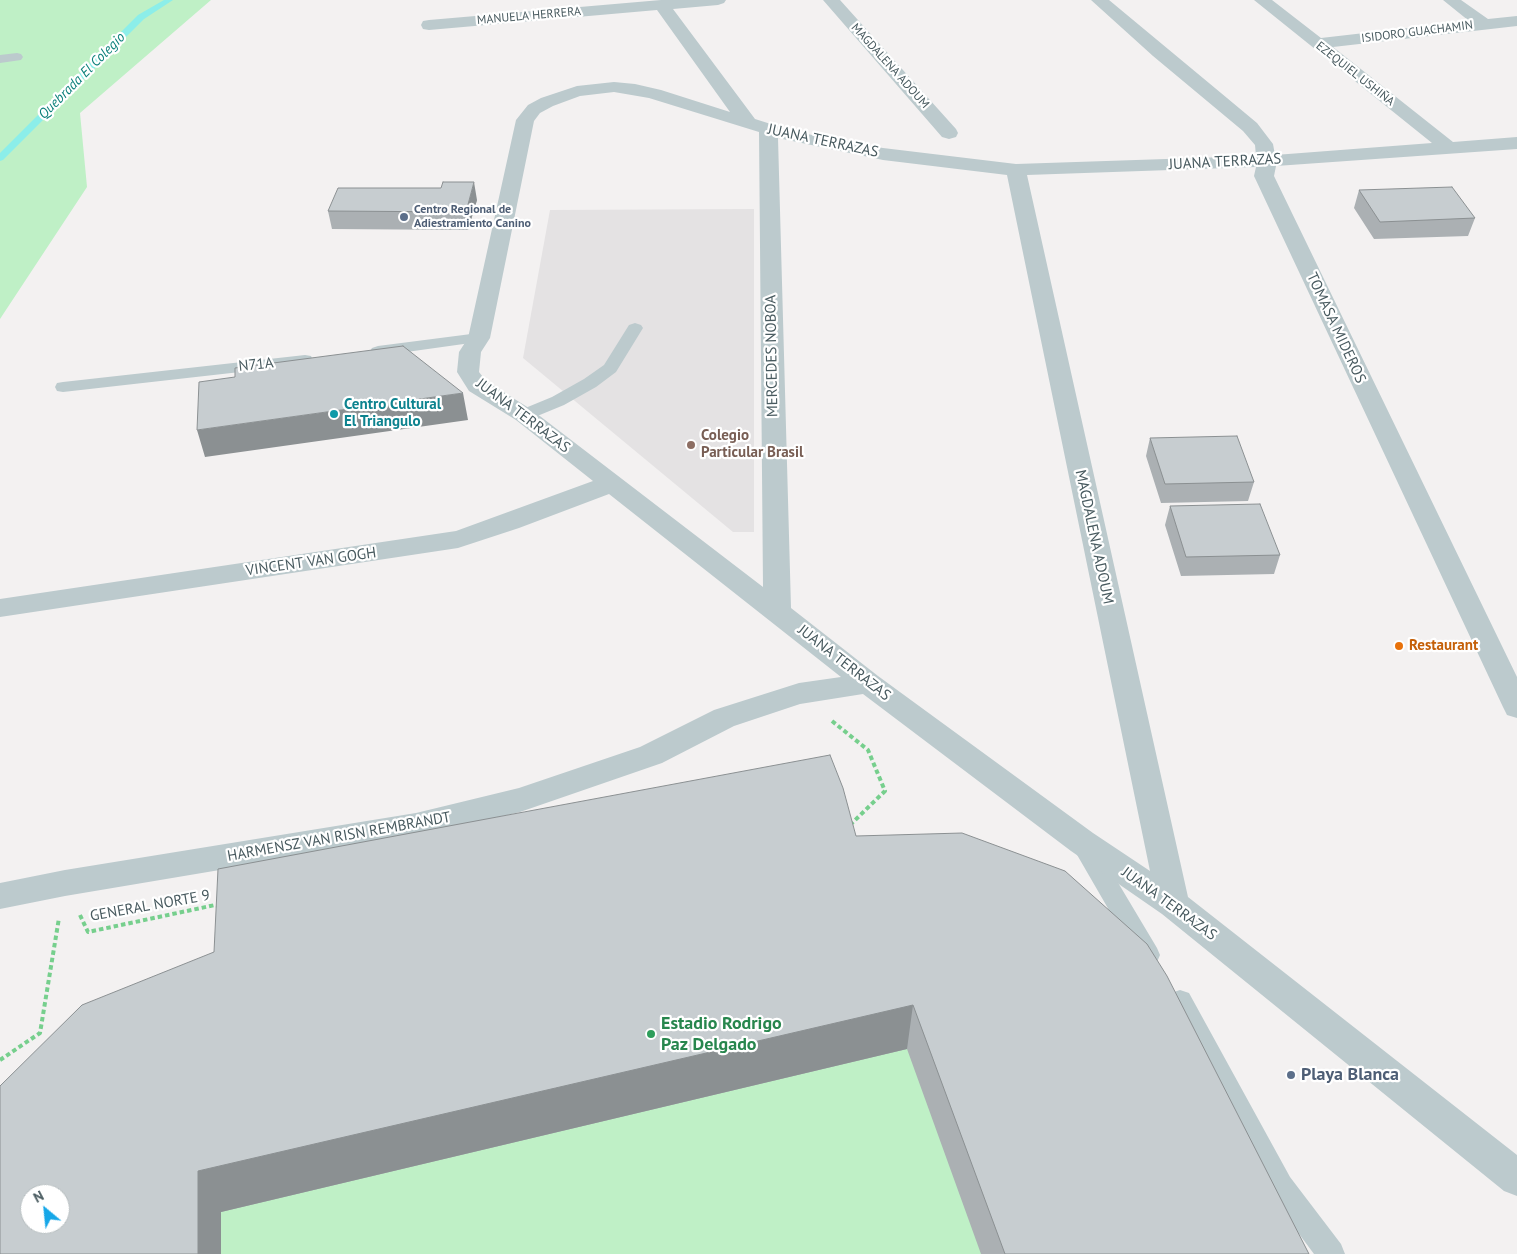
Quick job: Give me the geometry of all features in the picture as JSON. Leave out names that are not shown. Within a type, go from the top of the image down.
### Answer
[{"type":"street","name":"MANUELA HERRERA","points":[[429,25],[718,0]]},
{"type":"street","name":"MAGDALENA ADOUM","points":[[831,0],[949,133]]},
{"type":"street","name":"TOMASA MIDEROS","points":[[1099,0],[1250,127],[1264,144],[1267,160],[1264,176],[1517,707]]},
{"type":"street","name":"EZEQUIEL USHIÑA","points":[[1262,0],[1448,147]]},
{"type":"street","points":[[1450,0],[1484,24]]},
{"type":"street","points":[[662,5],[758,127]]},
{"type":"street","name":"ISIDORO GUACHAMIN","points":[[1318,44],[1517,21]]},
{"type":"street","name":"JUANA TERRAZAS","points":[[1515,146],[1448,147],[1267,160],[1016,170],[883,154],[792,137],[654,94],[614,87],[562,95],[534,110],[525,120],[479,338],[470,352],[468,372],[478,386],[524,415],[868,683],[1082,842],[1173,904],[1517,1178]]},
{"type":"street","name":"MERCEDES NOBOA","points":[[758,127],[777,611]]},
{"type":"street","name":"MAGDALENA ADOUM","points":[[1016,170],[1173,904]]},
{"type":"street","name":"VINCENT VAN GOGH","points":[[0,608],[458,539],[510,522],[613,483]]},
{"type":"street","name":"HARMENSZ VAN RISN REMBRANDT","points":[[0,896],[65,883],[416,825],[511,802],[651,755],[724,718],[799,694],[868,683]]},
{"type":"lane","points":[[0,59],[17,57]]},
{"type":"lane","points":[[524,415],[558,401],[590,383],[610,368],[635,328]]},
{"type":"lane","points":[[361,353],[479,338]]},
{"type":"lane","name":"N71A","points":[[63,387],[322,358]]},
{"type":"lane","points":[[1082,842],[1140,942],[1180,1002],[1280,1186],[1331,1254]]},
{"type":"path","points":[[847,828],[885,791],[868,750]]},
{"type":"path","name":"GENERAL NORTE 9","points":[[65,883],[88,932],[215,905],[222,908]]},
{"type":"path","points":[[0,1060],[40,1033],[65,883]]},
{"type":"shaded area","name":"Colegio Particular Brasil","points":[[754,209],[754,532],[733,532],[523,358],[550,210]]},
{"type":"green space","points":[[0,0],[211,0],[80,113],[87,187],[0,319]]},
{"type":"green space","name":"Estadio Rodrigo Paz Delgado","points":[[841,834],[1267,1254],[0,1254],[0,1163]]},
{"type":"building","points":[[443,182],[474,182],[466,212],[328,211],[338,188],[441,188]]},
{"type":"building","points":[[1452,187],[1475,218],[1380,222],[1359,190]]},
{"type":"building","points":[[403,346],[463,393],[197,430],[199,382],[235,377],[235,368]]},
{"type":"building","points":[[1237,436],[1254,482],[1165,484],[1150,438]]},
{"type":"building","points":[[1260,504],[1280,555],[1186,557],[1170,506]]},
{"type":"building","name":"Estadio Rodrigo Paz Delgado","points":[[830,755],[843,788],[856,836],[962,833],[1065,871],[1147,944],[1167,976],[1309,1254],[1005,1254],[913,1005],[198,1171],[198,1254],[0,1254],[0,1086],[82,1005],[214,952],[218,869]]},
{"type":"waterway","name":"Quebrada El Colegio","points":[[0,158],[141,17],[169,0]]},
{"type":"place","name":"Centro Regional de Adiestramiento Canino","points":[[404,217]]},
{"type":"place","name":"Centro Cultural El Triangulo","points":[[334,414]]},
{"type":"place","name":"Colegio Particular Brasil","points":[[691,445]]},
{"type":"place","name":"Restaurant","points":[[1399,646]]},
{"type":"place","name":"Estadio Rodrigo Paz Delgado","points":[[651,1034]]},
{"type":"place","name":"Playa Blanca","points":[[1291,1075]]}]
